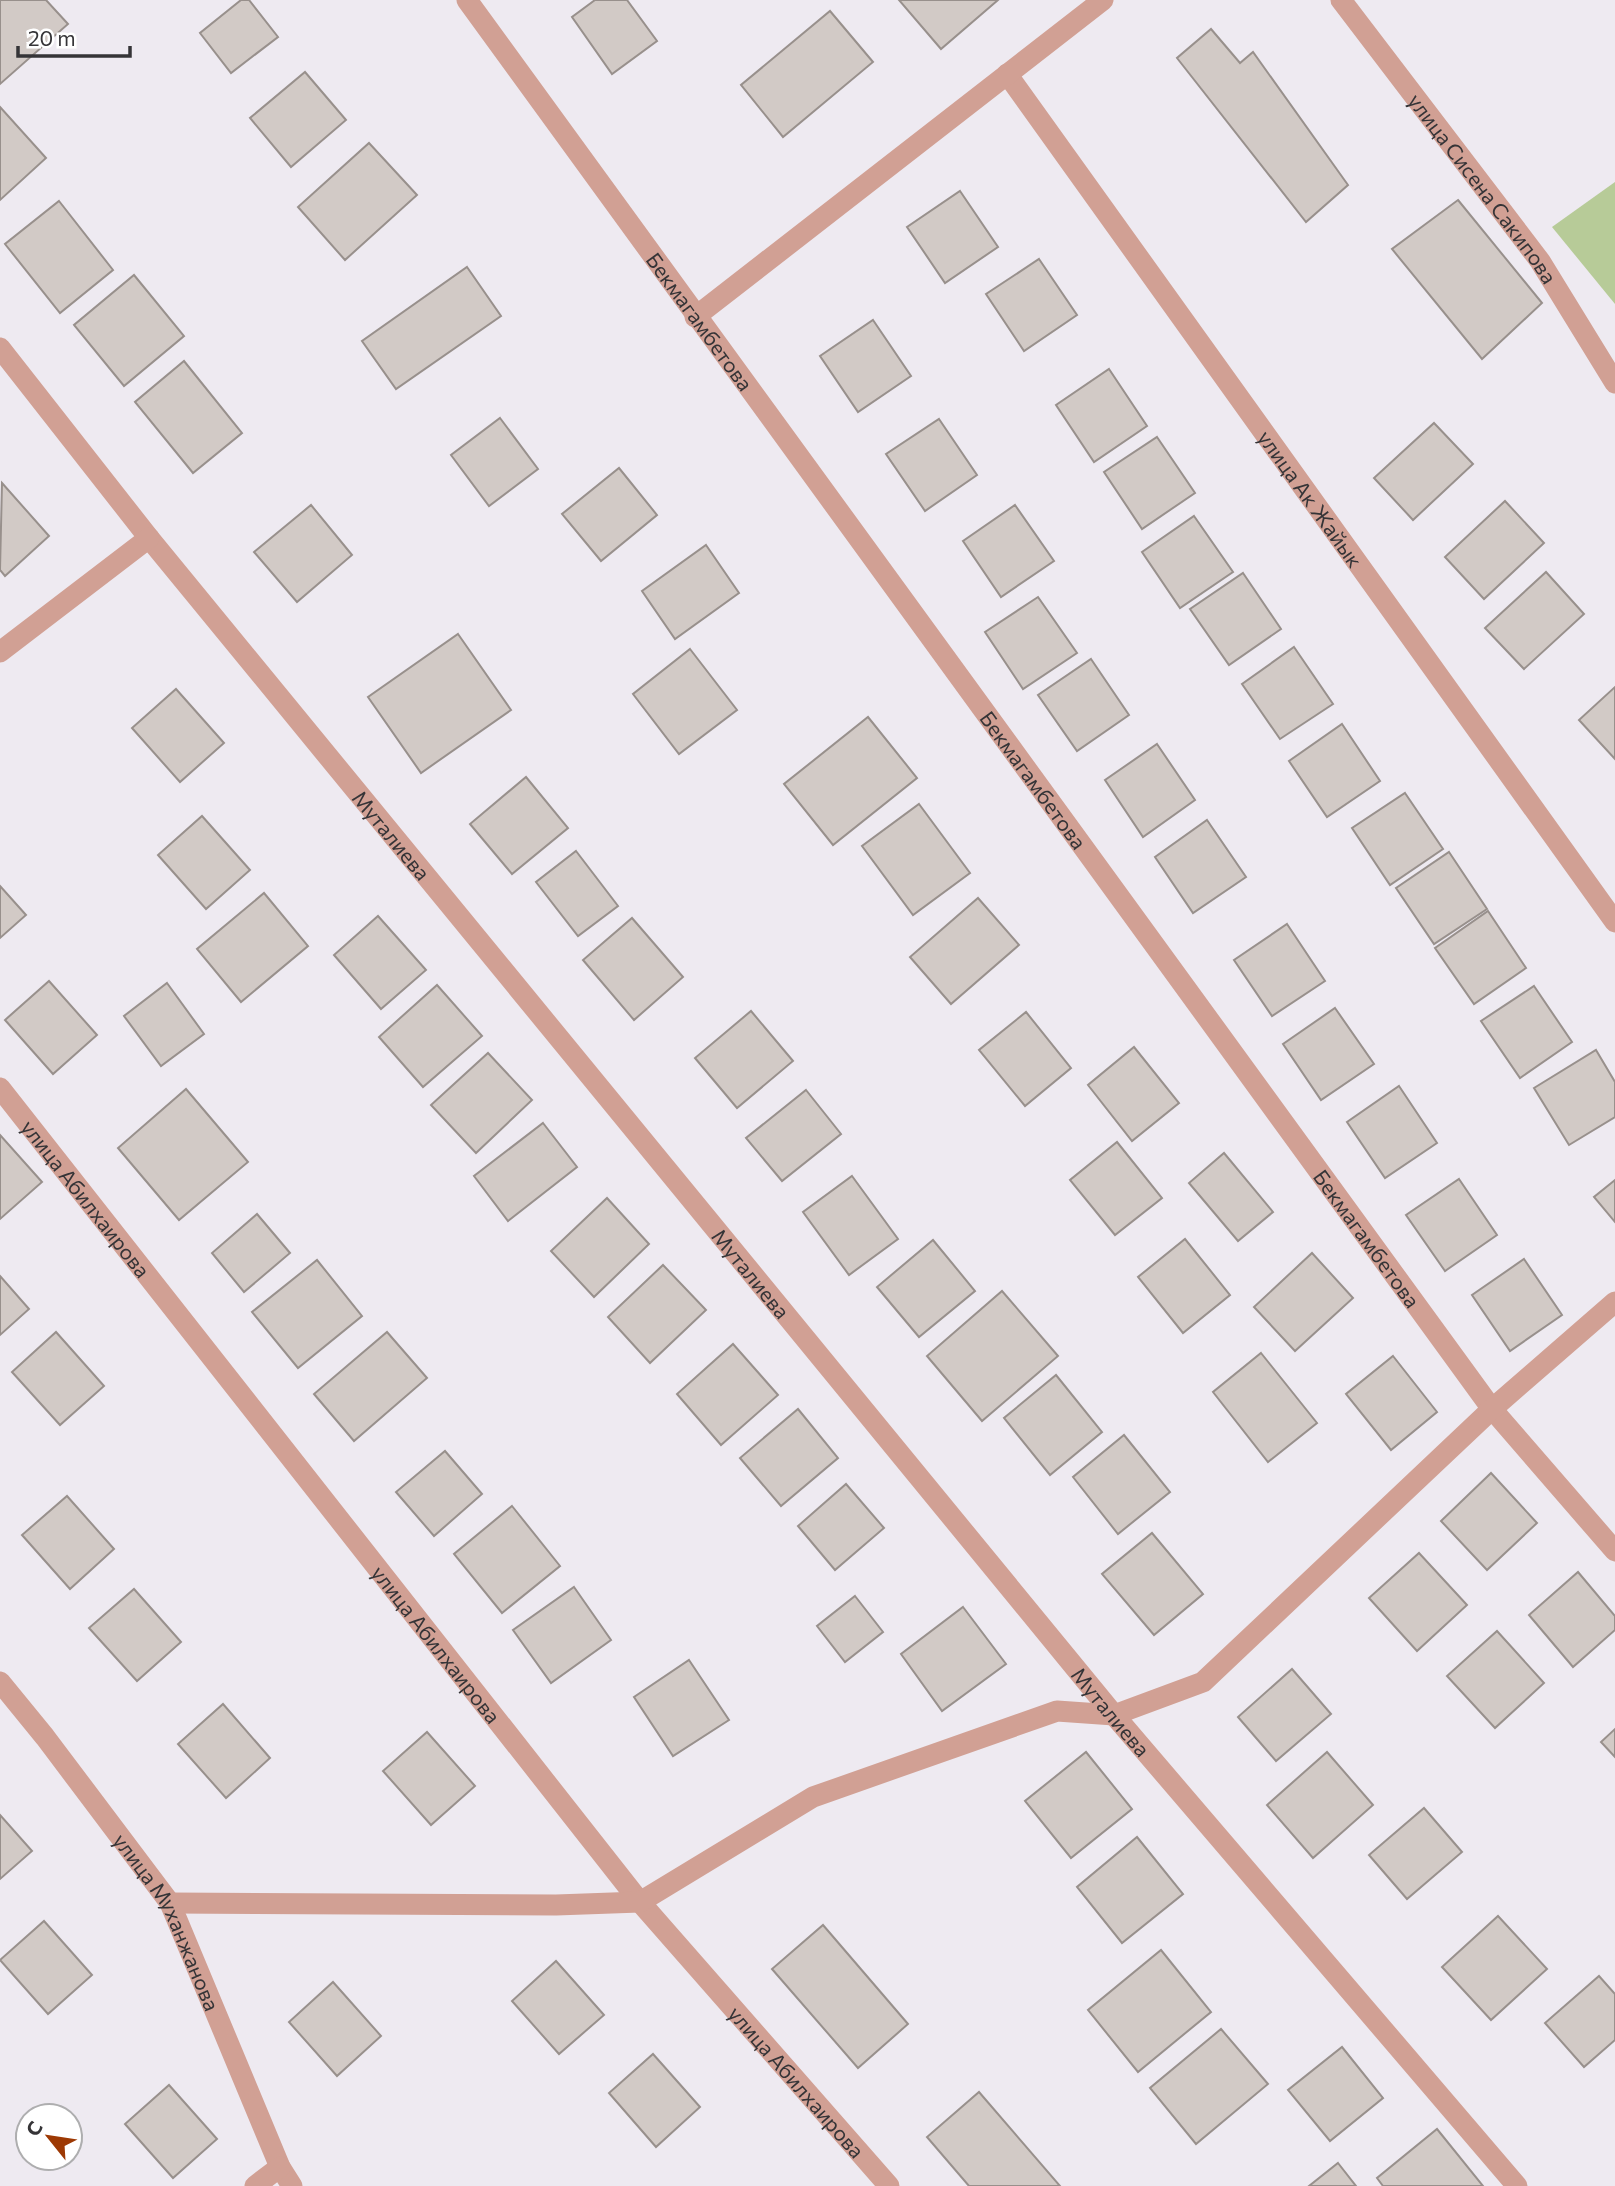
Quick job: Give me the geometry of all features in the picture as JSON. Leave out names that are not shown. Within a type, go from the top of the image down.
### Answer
[{"type":"street","name":"Бекмагамбетова","points":[[467,0],[695,317],[1492,1409],[1615,1551]]},
{"type":"street","points":[[695,317],[1103,0]]},
{"type":"street","name":"улица Сисена Сакипова","points":[[1341,0],[1540,261],[1615,383]]},
{"type":"street","name":"улица Ак Жайык","points":[[1007,74],[1615,922]]},
{"type":"street","name":"Муталиева","points":[[0,348],[149,538],[1114,1716],[1517,2186]]},
{"type":"street","points":[[0,652],[149,538]]},
{"type":"street","name":"улица Абилхаирова","points":[[0,1088],[639,1902],[889,2186]]},
{"type":"street","points":[[170,1903],[556,1905],[639,1902],[813,1797],[1057,1711],[1114,1716],[1203,1682],[1492,1409],[1615,1302]]},
{"type":"street","name":"улица Муханжанова","points":[[0,1682],[45,1737],[170,1903],[281,2167],[292,2186]]},
{"type":"street","points":[[255,2186],[281,2167]]},
{"type":"green space","points":[[1615,182],[1615,304],[1552,227]]},
{"type":"building","points":[[0,0],[46,0],[68,24],[0,84]]},
{"type":"building","points":[[241,0],[249,0],[278,37],[231,73],[200,33]]},
{"type":"building","points":[[595,0],[627,0],[657,41],[612,74],[572,17]]},
{"type":"building","points":[[899,0],[998,0],[941,49]]},
{"type":"building","points":[[830,11],[873,62],[783,137],[741,85]]},
{"type":"building","points":[[1211,29],[1240,63],[1253,52],[1348,185],[1306,222],[1177,58]]},
{"type":"building","points":[[305,72],[346,120],[291,167],[250,118]]},
{"type":"building","points":[[0,107],[46,158],[0,200]]},
{"type":"building","points":[[369,143],[417,195],[345,260],[298,207]]},
{"type":"building","points":[[960,191],[998,247],[945,283],[907,227]]},
{"type":"building","points":[[1458,200],[1542,303],[1482,359],[1392,249]]},
{"type":"building","points":[[59,201],[113,270],[60,313],[5,244]]},
{"type":"building","points":[[1039,259],[1077,315],[1024,351],[986,294]]},
{"type":"building","points":[[467,267],[501,316],[396,389],[362,341]]},
{"type":"building","points":[[134,275],[184,336],[124,386],[74,325]]},
{"type":"building","points":[[873,320],[911,376],[858,412],[820,356]]},
{"type":"building","points":[[184,361],[242,433],[193,473],[135,402]]},
{"type":"building","points":[[1109,369],[1147,426],[1094,462],[1056,405]]},
{"type":"building","points":[[500,418],[538,469],[489,506],[451,455]]},
{"type":"building","points":[[939,419],[977,475],[925,511],[886,454]]},
{"type":"building","points":[[1434,423],[1473,464],[1413,520],[1374,478]]},
{"type":"building","points":[[1157,437],[1195,493],[1142,529],[1104,472]]},
{"type":"building","points":[[619,468],[657,515],[601,561],[562,514]]},
{"type":"building","points":[[2,483],[49,536],[5,576],[0,570]]},
{"type":"building","points":[[1505,501],[1544,543],[1484,599],[1445,557]]},
{"type":"building","points":[[311,505],[352,555],[297,602],[254,552]]},
{"type":"building","points":[[1015,505],[1054,561],[1001,597],[963,541]]},
{"type":"building","points":[[1194,516],[1233,572],[1180,608],[1142,552]]},
{"type":"building","points":[[706,545],[739,593],[675,639],[642,591]]},
{"type":"building","points":[[1546,572],[1584,614],[1524,669],[1485,628]]},
{"type":"building","points":[[1243,573],[1281,629],[1229,665],[1190,609]]},
{"type":"building","points":[[1038,597],[1077,653],[1023,689],[985,632]]},
{"type":"building","points":[[458,634],[511,710],[421,773],[368,697]]},
{"type":"building","points":[[1294,647],[1333,704],[1280,739],[1242,684]]},
{"type":"building","points":[[690,649],[737,710],[679,754],[633,694]]},
{"type":"building","points":[[1091,659],[1129,715],[1077,751],[1038,695]]},
{"type":"building","points":[[1615,687],[1615,759],[1579,720]]},
{"type":"building","points":[[176,689],[224,743],[180,782],[132,728]]},
{"type":"building","points":[[868,717],[917,778],[833,845],[784,784]]},
{"type":"building","points":[[1342,724],[1380,781],[1327,817],[1289,761]]},
{"type":"building","points":[[1157,744],[1195,800],[1143,837],[1105,780]]},
{"type":"building","points":[[526,777],[568,828],[512,874],[470,824]]},
{"type":"building","points":[[1405,793],[1443,849],[1390,885],[1352,828]]},
{"type":"building","points":[[919,804],[970,873],[913,915],[862,846]]},
{"type":"building","points":[[202,816],[250,870],[206,909],[158,855]]},
{"type":"building","points":[[1207,820],[1246,877],[1193,913],[1155,857]]},
{"type":"building","points":[[576,851],[618,906],[578,936],[536,882]]},
{"type":"building","points":[[1449,852],[1487,909],[1434,944],[1396,888]]},
{"type":"building","points":[[0,886],[26,915],[0,938]]},
{"type":"building","points":[[264,893],[308,946],[241,1002],[197,949]]},
{"type":"building","points":[[978,898],[1019,945],[951,1004],[910,957]]},
{"type":"building","points":[[1488,911],[1526,968],[1474,1004],[1435,948]]},
{"type":"building","points":[[378,916],[426,970],[381,1009],[334,955]]},
{"type":"building","points":[[632,918],[683,977],[634,1020],[583,960]]},
{"type":"building","points":[[1287,924],[1325,981],[1272,1016],[1234,960]]},
{"type":"building","points":[[49,981],[97,1035],[53,1074],[5,1020]]},
{"type":"building","points":[[167,983],[204,1034],[161,1066],[124,1016]]},
{"type":"building","points":[[437,985],[482,1036],[423,1087],[379,1037]]},
{"type":"building","points":[[1534,986],[1572,1042],[1520,1078],[1481,1021]]},
{"type":"building","points":[[1335,1008],[1374,1064],[1321,1100],[1283,1044]]},
{"type":"building","points":[[751,1011],[793,1061],[737,1108],[695,1058]]},
{"type":"building","points":[[1026,1012],[1071,1068],[1025,1106],[979,1050]]},
{"type":"building","points":[[1134,1047],[1179,1103],[1132,1141],[1088,1085]]},
{"type":"building","points":[[1596,1050],[1615,1082],[1615,1117],[1569,1145],[1534,1088]]},
{"type":"building","points":[[488,1053],[532,1100],[476,1153],[431,1105]]},
{"type":"building","points":[[1399,1086],[1437,1143],[1385,1178],[1347,1122]]},
{"type":"building","points":[[186,1089],[248,1162],[179,1220],[118,1148]]},
{"type":"building","points":[[806,1090],[841,1134],[782,1181],[746,1138]]},
{"type":"building","points":[[543,1123],[577,1167],[508,1221],[474,1176]]},
{"type":"building","points":[[0,1135],[42,1182],[0,1219]]},
{"type":"building","points":[[1117,1142],[1162,1198],[1115,1235],[1070,1180]]},
{"type":"building","points":[[1224,1153],[1273,1212],[1238,1241],[1189,1183]]},
{"type":"building","points":[[852,1176],[898,1239],[849,1275],[803,1212]]},
{"type":"building","points":[[1459,1179],[1497,1235],[1445,1271],[1406,1215]]},
{"type":"building","points":[[1615,1180],[1615,1222],[1594,1197]]},
{"type":"building","points":[[607,1198],[649,1244],[594,1297],[551,1251]]},
{"type":"building","points":[[257,1214],[290,1253],[244,1292],[212,1253]]},
{"type":"building","points":[[1185,1239],[1230,1295],[1183,1333],[1138,1277]]},
{"type":"building","points":[[933,1240],[975,1291],[919,1337],[877,1287]]},
{"type":"building","points":[[1312,1253],[1353,1298],[1295,1351],[1254,1307]]},
{"type":"building","points":[[1524,1259],[1562,1315],[1510,1351],[1472,1295]]},
{"type":"building","points":[[317,1260],[362,1316],[298,1368],[252,1312]]},
{"type":"building","points":[[663,1265],[706,1310],[650,1363],[608,1317]]},
{"type":"building","points":[[0,1276],[29,1309],[0,1335]]},
{"type":"building","points":[[1002,1291],[1058,1356],[982,1421],[927,1356]]},
{"type":"building","points":[[56,1332],[104,1386],[60,1425],[12,1372]]},
{"type":"building","points":[[387,1332],[427,1378],[354,1441],[314,1394]]},
{"type":"building","points":[[733,1344],[778,1395],[721,1445],[677,1394]]},
{"type":"building","points":[[1261,1353],[1317,1423],[1268,1462],[1213,1392]]},
{"type":"building","points":[[1393,1356],[1437,1412],[1391,1450],[1346,1394]]},
{"type":"building","points":[[1056,1375],[1102,1432],[1050,1475],[1004,1418]]},
{"type":"building","points":[[798,1409],[838,1458],[781,1506],[740,1458]]},
{"type":"building","points":[[1124,1435],[1170,1492],[1118,1534],[1073,1477]]},
{"type":"building","points":[[445,1451],[482,1494],[434,1536],[396,1492]]},
{"type":"building","points":[[1491,1473],[1537,1523],[1487,1570],[1441,1521]]},
{"type":"building","points":[[846,1484],[884,1528],[835,1570],[798,1526]]},
{"type":"building","points":[[67,1496],[114,1549],[70,1589],[22,1535]]},
{"type":"building","points":[[512,1506],[560,1566],[502,1613],[454,1554]]},
{"type":"building","points":[[1152,1533],[1203,1594],[1154,1635],[1102,1574]]},
{"type":"building","points":[[1419,1553],[1467,1605],[1417,1651],[1369,1598]]},
{"type":"building","points":[[1578,1572],[1615,1616],[1615,1630],[1573,1667],[1529,1615]]},
{"type":"building","points":[[574,1587],[611,1640],[551,1683],[513,1630]]},
{"type":"building","points":[[134,1589],[181,1642],[137,1681],[89,1628]]},
{"type":"building","points":[[855,1596],[883,1632],[845,1662],[817,1626]]},
{"type":"building","points":[[963,1607],[1006,1664],[942,1711],[901,1654]]},
{"type":"building","points":[[1497,1631],[1544,1683],[1495,1728],[1447,1676]]},
{"type":"building","points":[[689,1660],[729,1720],[673,1756],[634,1697]]},
{"type":"building","points":[[1292,1669],[1331,1714],[1276,1761],[1238,1717]]},
{"type":"building","points":[[223,1704],[270,1758],[226,1798],[178,1744]]},
{"type":"building","points":[[1615,1729],[1615,1757],[1601,1742]]},
{"type":"building","points":[[427,1732],[475,1786],[431,1825],[383,1771]]},
{"type":"building","points":[[1086,1752],[1132,1809],[1071,1858],[1025,1801]]},
{"type":"building","points":[[1327,1752],[1373,1805],[1313,1858],[1267,1805]]},
{"type":"building","points":[[1424,1808],[1462,1852],[1407,1899],[1369,1855]]},
{"type":"building","points":[[0,1815],[32,1851],[0,1879]]},
{"type":"building","points":[[1137,1837],[1183,1894],[1122,1943],[1077,1887]]},
{"type":"building","points":[[1498,1916],[1547,1969],[1491,2020],[1442,1967]]},
{"type":"building","points":[[44,1921],[92,1975],[48,2014],[0,1960]]},
{"type":"building","points":[[823,1925],[908,2024],[858,2068],[772,1969]]},
{"type":"building","points":[[1161,1950],[1211,2012],[1138,2072],[1088,2010]]},
{"type":"building","points":[[556,1961],[604,2015],[559,2054],[512,2001]]},
{"type":"building","points":[[1599,1976],[1615,1994],[1615,2040],[1584,2067],[1545,2023]]},
{"type":"building","points":[[333,1982],[381,2036],[337,2076],[289,2022]]},
{"type":"building","points":[[1221,2029],[1268,2084],[1196,2144],[1150,2088]]},
{"type":"building","points":[[1342,2047],[1383,2098],[1330,2141],[1288,2090]]},
{"type":"building","points":[[653,2054],[700,2107],[656,2147],[609,2093]]},
{"type":"building","points":[[169,2085],[217,2139],[173,2178],[125,2124]]},
{"type":"building","points":[[979,2092],[1060,2186],[969,2186],[927,2137]]},
{"type":"building","points":[[1437,2129],[1483,2186],[1383,2186],[1377,2178]]},
{"type":"building","points":[[1338,2163],[1356,2186],[1309,2186]]}]
